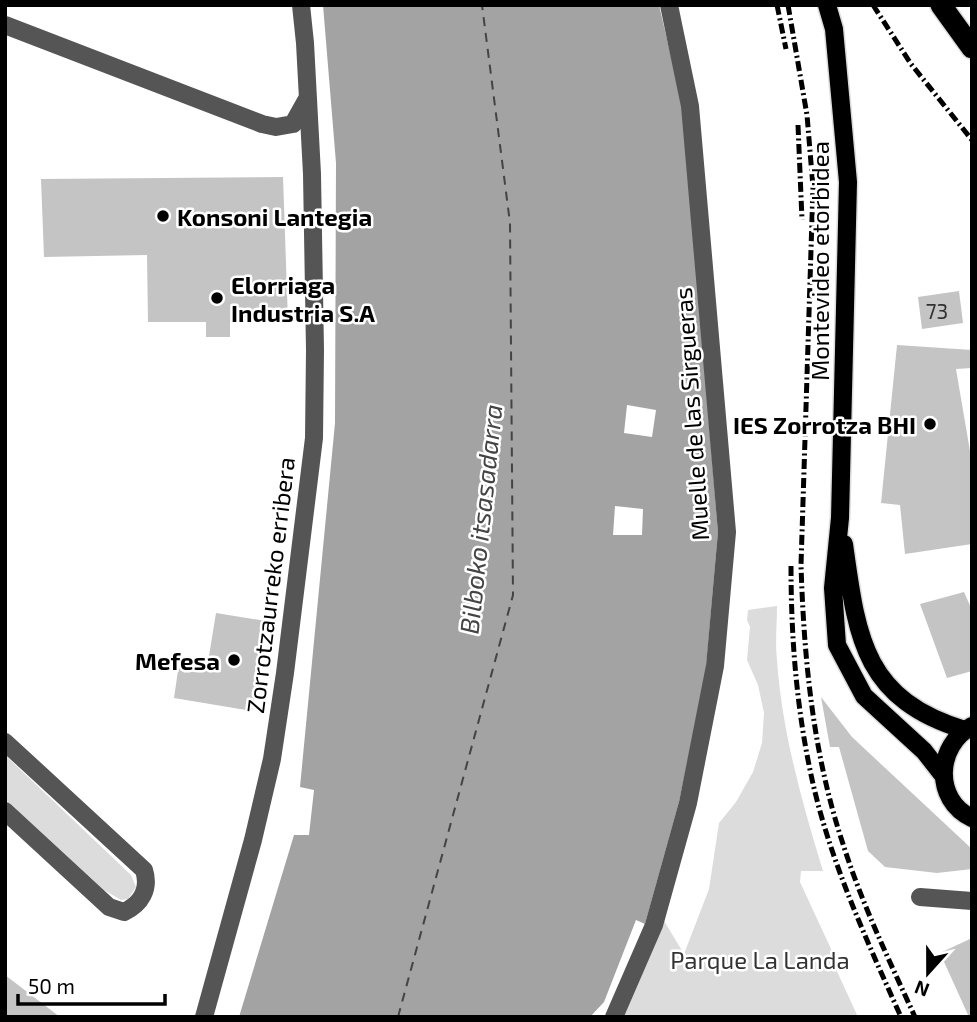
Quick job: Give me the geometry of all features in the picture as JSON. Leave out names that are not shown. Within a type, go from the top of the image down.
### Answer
[{"type":"highway","points":[[941,5],[972,48]]},
{"type":"main road","name":"Montevideo etorbidea","points":[[827,5],[834,29],[848,182],[840,518],[833,588],[837,645],[864,696],[924,751],[942,774],[954,805],[972,818]]},
{"type":"main road","name":"Montevideo etorbidea","points":[[840,518],[858,631],[878,674],[896,695],[932,717],[968,728]]},
{"type":"main road","points":[[942,774],[944,757],[953,742],[968,728]]},
{"type":"street","name":"Zorrotzaurreko erribera","points":[[204,1017],[253,840],[272,759],[314,438],[315,350],[310,149],[301,5]]},
{"type":"street","name":"Muelle de las Sirgueras","points":[[614,1017],[654,925],[688,803],[715,666],[727,533],[690,106],[669,5]]},
{"type":"street","points":[[5,25],[262,124],[276,127],[293,124],[308,95]]},
{"type":"street","points":[[285,126],[310,149]]},
{"type":"street","points":[[5,742],[144,870],[147,879],[145,892],[136,906],[124,912],[109,907],[5,811]]},
{"type":"street","points":[[920,897],[972,901]]},
{"type":"green space","name":"Parque La Landa","points":[[777,606],[776,654],[783,714],[823,871],[801,871],[800,882],[838,964],[835,967],[858,1017],[621,1017],[663,919],[684,954],[709,889],[719,823],[736,802],[753,772],[762,743],[764,713],[758,685],[747,660],[750,627],[747,620],[748,610]]},
{"type":"green space","points":[[5,755],[131,875],[136,887],[128,899],[121,900],[104,890],[5,799]]},
{"type":"water","name":"Bilboko itsasadarra","points":[[323,5],[659,5],[683,108],[718,532],[705,679],[679,802],[645,924],[636,920],[604,1002],[590,1017],[239,1017],[294,835],[309,835],[314,790],[300,787],[335,423],[336,163]]},
{"type":"pier","points":[[627,405],[656,410],[652,437],[624,433]]},
{"type":"pier","points":[[615,506],[643,509],[642,535],[613,535]]},
{"type":"building","name":"Konsoni Lantegia","points":[[283,177],[288,321],[230,322],[230,337],[206,337],[206,322],[148,322],[147,255],[44,257],[41,179]]},
{"type":"building","points":[[959,291],[963,323],[922,329],[918,297]]},
{"type":"building","name":"IES Zorrotza BHI","points":[[897,345],[972,350],[972,368],[956,369],[972,463],[972,544],[905,554],[900,505],[881,503]]},
{"type":"building","points":[[964,592],[972,610],[972,671],[947,678],[920,604]]},
{"type":"building","name":"Mefesa","points":[[216,613],[266,621],[252,711],[174,698],[180,657],[208,662]]},
{"type":"building","points":[[821,697],[852,737],[972,849],[972,869],[937,873],[885,867],[868,851],[839,747],[830,747]]},
{"type":"building","points":[[972,938],[972,1017],[969,1017],[940,953]]},
{"type":"building","points":[[5,975],[60,1017],[5,1017]]},
{"type":"ferry route","points":[[398,1017],[513,595],[510,223],[482,5]]},
{"type":"railway","points":[[777,5],[786,49]]},
{"type":"railway","points":[[788,5],[807,115],[813,187],[801,565],[812,706],[824,776],[850,866],[915,1017]]},
{"type":"railway","points":[[873,5],[911,64],[972,140]]},
{"type":"railway","points":[[798,125],[802,220]]},
{"type":"railway","points":[[791,566],[796,678],[814,788],[841,876],[901,1017]]},
{"type":"place","name":"Konsoni Lantegia","points":[[163,216]]},
{"type":"place","name":"Elorriaga Industria S.A","points":[[217,298]]},
{"type":"place","name":"IES Zorrotza BHI","points":[[930,424]]},
{"type":"place","name":"Mefesa","points":[[234,660]]}]
